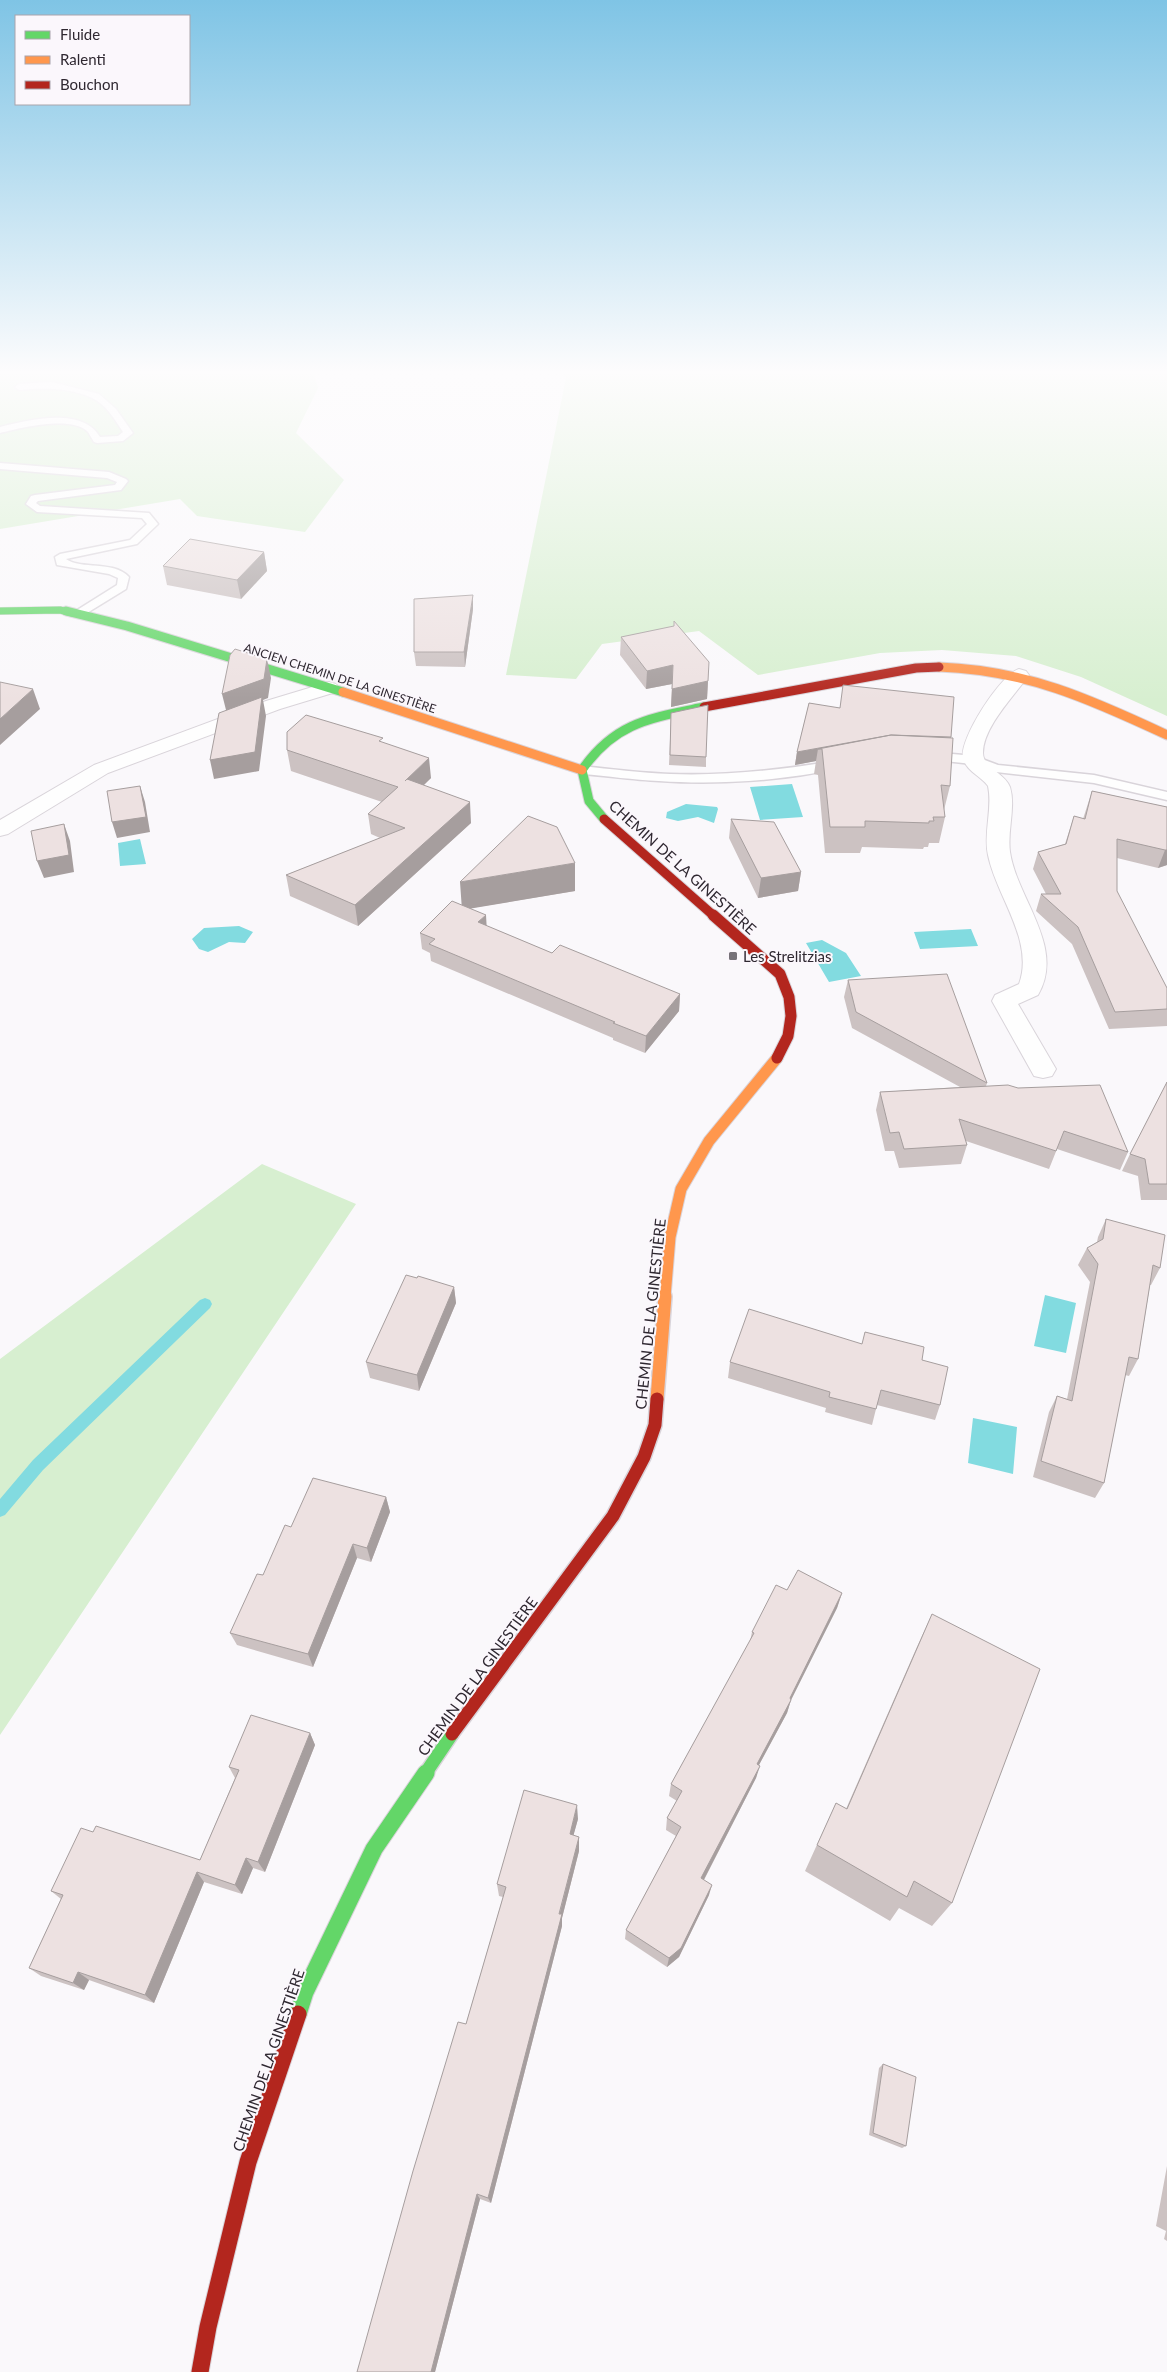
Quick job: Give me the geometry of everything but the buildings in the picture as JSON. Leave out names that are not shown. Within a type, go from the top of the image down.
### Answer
[{"type":"street","name":"ANCIEN CHEMIN DE LA GINESTIÈRE","points":[[0,611],[60,610],[127,626],[328,688],[582,770]]},
{"type":"street","points":[[582,770],[591,754],[606,739],[624,729],[650,719],[752,697],[916,668],[953,667],[1019,675],[1078,694],[1167,735]]},
{"type":"street","points":[[1019,675],[1006,690],[977,734],[971,749],[974,760],[994,779],[1001,789],[999,854],[1007,883],[1033,949],[1035,972],[1029,990],[1004,1001],[1043,1069]]},
{"type":"street","points":[[0,829],[101,769],[273,705],[328,688]]},
{"type":"street","name":"CHEMIN DE LA GINESTIÈRE","points":[[200,2372],[208,2326],[248,2162],[305,1992],[374,1849],[458,1725],[613,1516],[639,1465],[655,1425],[670,1237],[681,1189],[709,1141],[775,1061],[788,1038],[794,1015],[789,994],[780,974],[730,928],[611,827],[589,801],[582,770]]},
{"type":"lane","points":[[78,614],[122,587],[124,577],[112,571],[61,563],[60,557],[133,542],[153,524],[145,515],[37,509],[31,504],[35,498],[118,488],[122,481]]},
{"type":"lane","points":[[915,756],[974,760],[996,768],[1094,779],[1167,796]]},
{"type":"lane","points":[[582,770],[681,778],[811,769],[848,762]]},
{"type":"green space","points":[[0,481],[343,481],[305,532],[197,516],[180,499],[0,529]]},
{"type":"green space","points":[[545,481],[1167,481],[1167,716],[1081,677],[1016,656],[942,650],[880,653],[758,675],[699,631],[602,644],[576,679],[506,675]]},
{"type":"green space","points":[[262,1164],[356,1204],[0,1735],[0,1359]]},
{"type":"water","points":[[792,784],[803,817],[760,820],[750,787]]},
{"type":"water","points":[[686,804],[717,807],[714,823],[698,817],[678,821],[666,818],[667,812]]},
{"type":"water","points":[[140,839],[146,864],[120,866],[118,843]]},
{"type":"water","points":[[239,926],[253,932],[245,943],[229,942],[208,952],[199,949],[192,939],[204,928]]},
{"type":"water","points":[[971,929],[978,946],[920,949],[914,932]]},
{"type":"water","points":[[822,940],[846,953],[861,976],[829,982],[806,943]]},
{"type":"water","points":[[1045,1295],[1076,1303],[1066,1353],[1034,1346]]},
{"type":"water","points":[[973,1418],[1017,1427],[1013,1474],[968,1463]]},
{"type":"waterway","points":[[0,1510],[38,1465],[205,1304]]},
{"type":"traffic: fast","points":[[0,611],[60,610],[127,626],[343,692]]},
{"type":"traffic: fast","points":[[604,819],[589,801],[582,770],[593,754],[605,741],[634,725],[651,719],[704,707]]},
{"type":"traffic: fast","points":[[298,2014],[305,1992],[374,1849],[452,1734]]},
{"type":"traffic: slow","points":[[939,667],[970,668],[1028,679],[1085,698],[1167,735]]},
{"type":"traffic: slow","points":[[343,692],[582,770]]},
{"type":"traffic: slow","points":[[657,1399],[670,1237],[681,1189],[709,1141],[777,1058]]},
{"type":"traffic: jam","points":[[704,707],[771,693],[916,668],[939,667]]},
{"type":"traffic: jam","points":[[604,819],[780,974],[789,997],[791,1016],[788,1036],[777,1058]]},
{"type":"traffic: jam","points":[[452,1734],[613,1516],[644,1457],[655,1425],[657,1399]]},
{"type":"traffic: jam","points":[[200,2372],[208,2327],[248,2162],[298,2014]]},
{"type":"place","name":"Les Strelitzias","points":[[733,956]]}]
